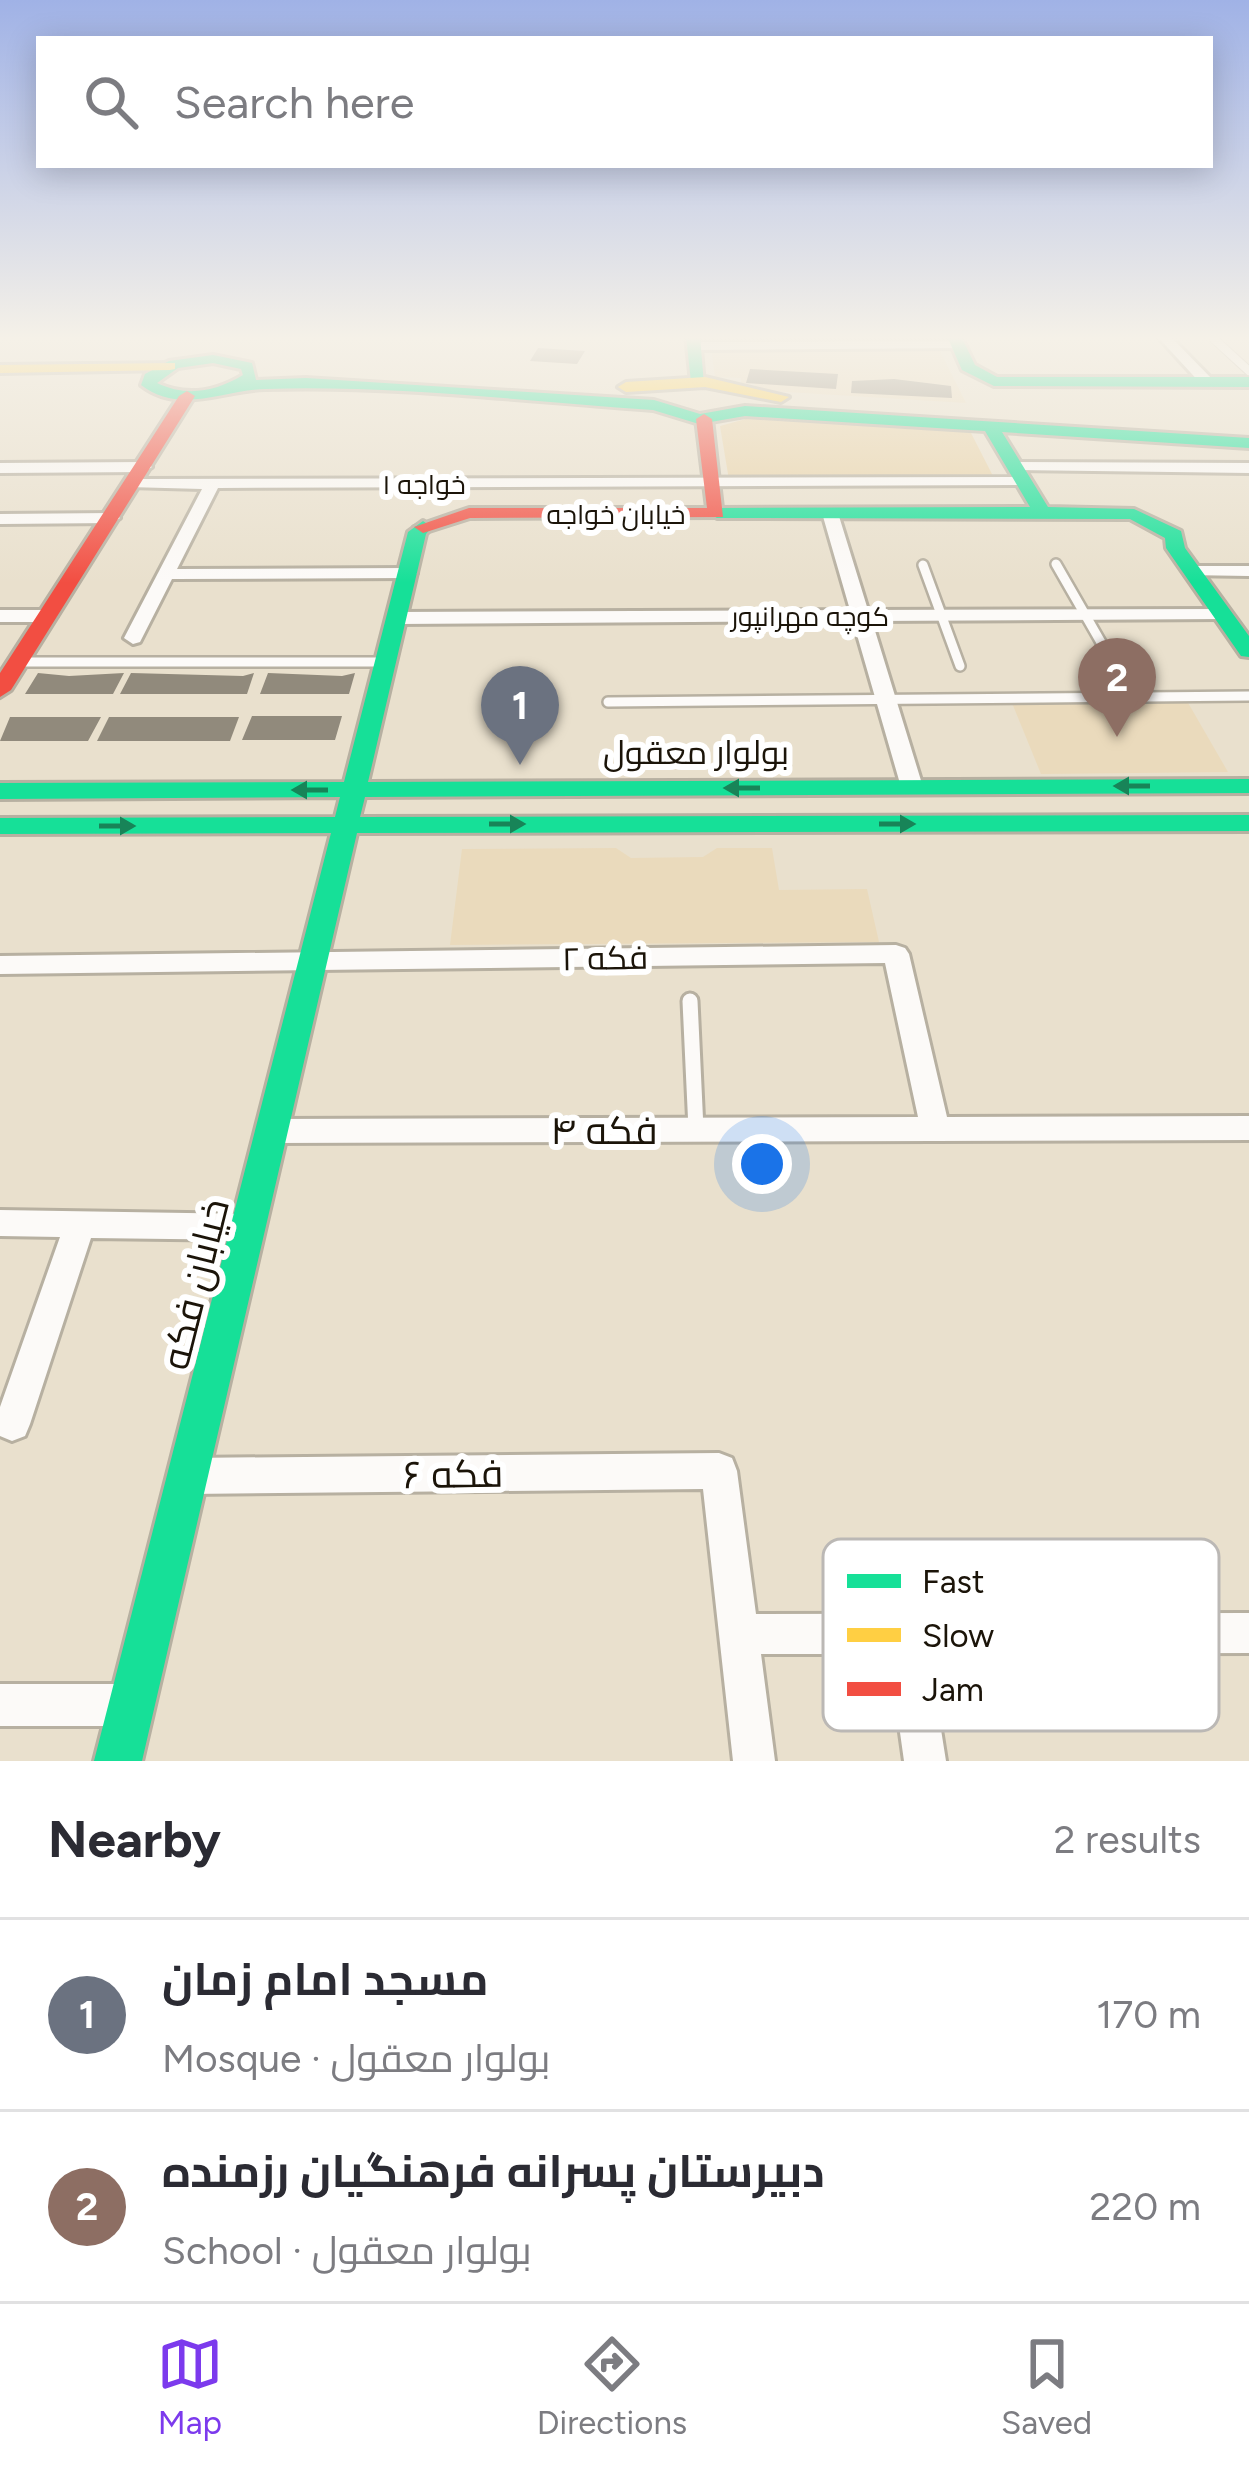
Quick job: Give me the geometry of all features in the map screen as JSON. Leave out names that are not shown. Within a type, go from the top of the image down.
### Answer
[{"type":"street","points":[[0,689],[175,418]]},
{"type":"street","points":[[699,418],[704,419]]},
{"type":"street","points":[[907,418],[1249,443]]},
{"type":"street","points":[[1078,418],[1249,426]]},
{"type":"street","name":"خیابان خواجه","points":[[348,825],[417,532],[447,516],[717,513],[704,419]]},
{"type":"street","points":[[990,426],[1042,512]]},
{"type":"street","name":"خواجه ۱","points":[[0,468],[212,484],[713,483],[1249,468]]},
{"type":"street","points":[[133,638],[212,484]]},
{"type":"street","points":[[717,513],[1134,514],[1174,535],[1185,560],[1239,632]]},
{"type":"street","points":[[830,513],[912,787]]},
{"type":"street","points":[[0,519],[112,518]]},
{"type":"street","points":[[1185,560],[1249,571]]},
{"type":"street","points":[[166,574],[408,574]]},
{"type":"street","name":"کوچه مهرانپور","points":[[398,618],[1085,614],[1239,632]]},
{"type":"street","points":[[0,616],[48,616]]},
{"type":"street","name":"بولوار معقول","points":[[0,791],[1249,786]]},
{"type":"street","points":[[0,826],[1249,823]]},
{"type":"street","name":"خیابان فکه","points":[[118,1761],[348,825]]},
{"type":"street","name":"فکه ۲","points":[[0,965],[896,954],[935,1129]]},
{"type":"street","name":"فکه ۴","points":[[272,1131],[1249,1128]]},
{"type":"street","points":[[0,1223],[249,1227]]},
{"type":"street","points":[[12,1424],[80,1224]]},
{"type":"street","name":"فکه ۶","points":[[188,1476],[718,1471],[738,1634]]},
{"type":"street","points":[[754,1761],[738,1634],[823,1633]]},
{"type":"street","points":[[0,1706],[132,1705]]},
{"type":"street","points":[[921,1731],[925,1761]]},
{"type":"lane","points":[[1056,564],[1114,665]]},
{"type":"lane","points":[[922,565],[960,666]]},
{"type":"lane","points":[[18,662],[387,662]]},
{"type":"lane","points":[[608,702],[1249,696]]},
{"type":"lane","points":[[690,1001],[696,1130]]},
{"type":"shaded area","points":[[771,418],[970,431],[994,478],[729,480],[720,426]]},
{"type":"shaded area","points":[[1187,701],[1228,772],[1041,774],[1012,703]]},
{"type":"shaded area","points":[[616,848],[631,858],[703,857],[717,848],[772,848],[779,890],[867,889],[879,942],[450,945],[462,849]]},
{"type":"building","points":[[38,673],[124,673],[113,694],[25,694]]},
{"type":"building","points":[[131,673],[254,673],[247,694],[120,694]]},
{"type":"building","points":[[268,673],[355,673],[349,694],[260,694]]},
{"type":"building","points":[[252,716],[342,716],[335,740],[242,740]]},
{"type":"building","points":[[10,717],[101,717],[88,741],[0,741]]},
{"type":"building","points":[[109,717],[239,717],[230,741],[97,741]]},
{"type":"traffic: fast","points":[[696,418],[704,418]]},
{"type":"traffic: fast","points":[[858,418],[1249,443]]},
{"type":"traffic: fast","points":[[990,426],[1042,512],[1134,514],[1174,535],[1176,548],[1249,651]]},
{"type":"traffic: fast","points":[[717,513],[1042,512]]},
{"type":"traffic: fast","points":[[118,1761],[417,532],[423,527]]},
{"type":"traffic: fast","points":[[0,791],[1249,786]]},
{"type":"traffic: fast","points":[[0,826],[1249,823]]},
{"type":"traffic: jam","points":[[0,690],[173,418]]},
{"type":"traffic: jam","points":[[423,527],[469,513],[717,513],[704,419]]},
{"type":"place","name":"دبیرستان پسرانه فرهنگیان رزمنده","points":[[1117,737]]},
{"type":"place","name":"مسجد امام زمان","points":[[520,765]]}]
